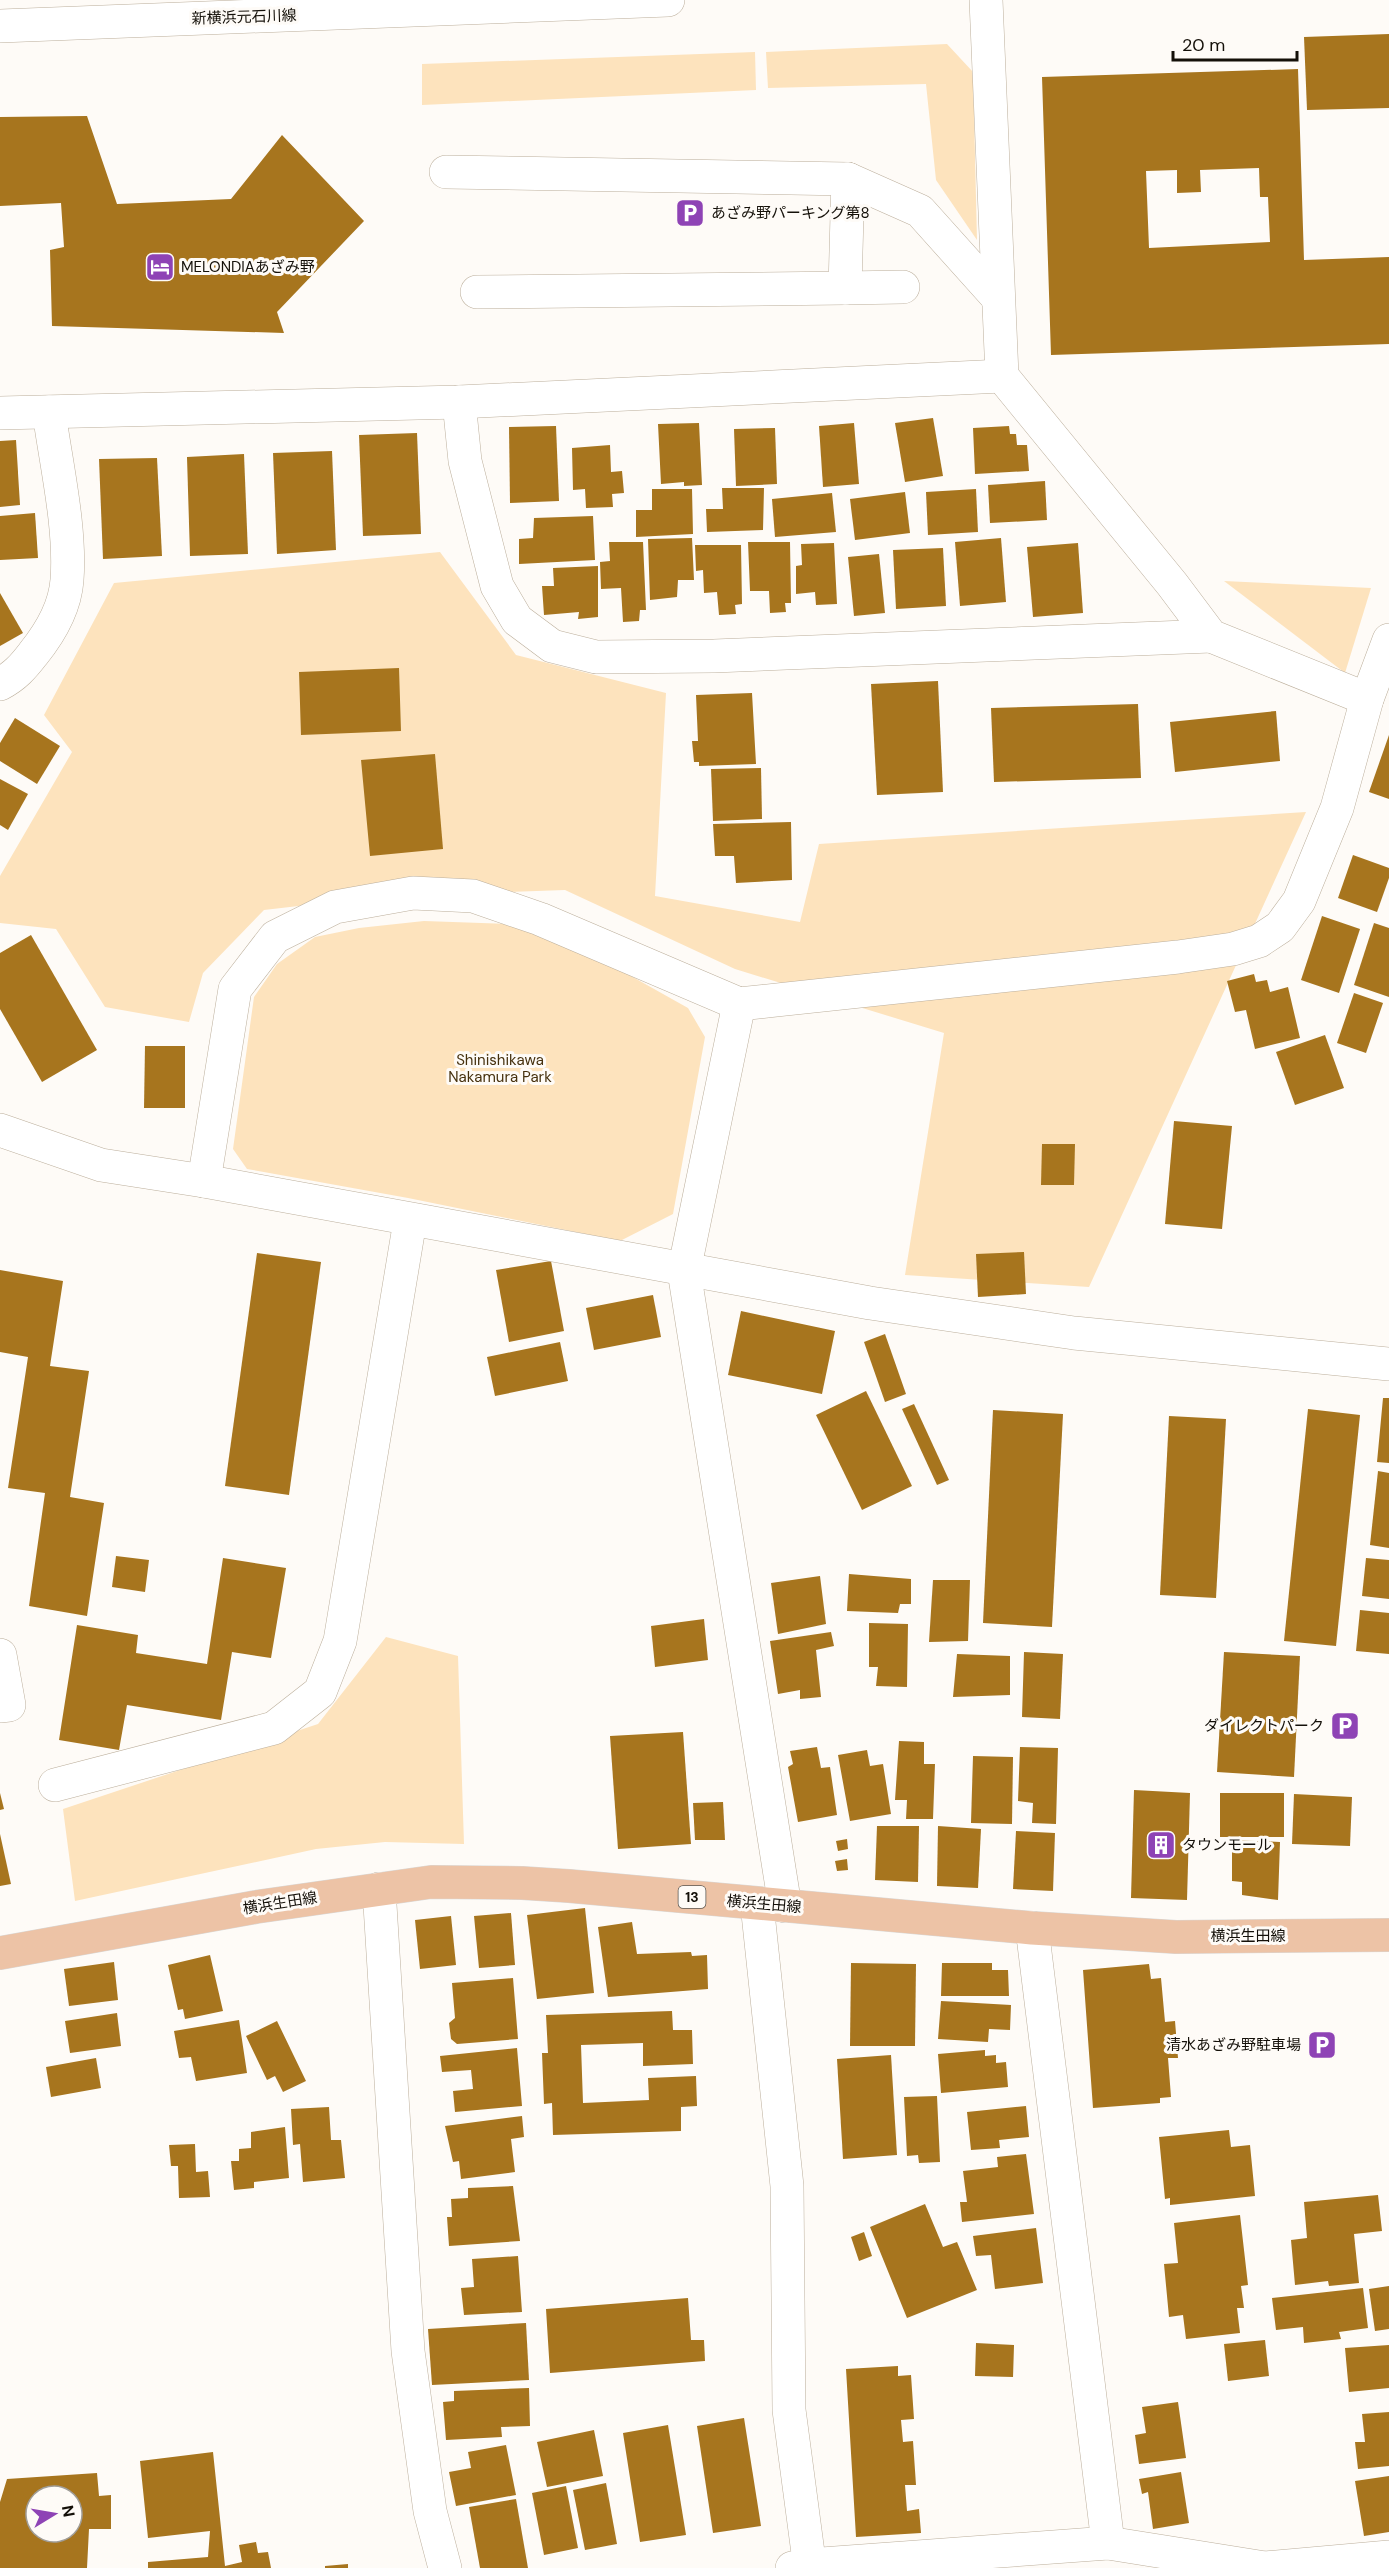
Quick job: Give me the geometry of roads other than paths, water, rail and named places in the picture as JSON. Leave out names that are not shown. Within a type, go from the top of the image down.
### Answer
[{"type":"main road","name":"横浜生田線","points":[[0,1953],[256,1907],[431,1882],[522,1882],[1032,1928],[1176,1937],[1389,1935]]},
{"type":"street","name":"新横浜元石川線","points":[[0,26],[668,0]]},
{"type":"street","points":[[986,0],[1002,376],[1172,584],[1211,636]]},
{"type":"street","points":[[446,172],[848,179],[920,212],[998,298]]},
{"type":"street","points":[[845,288],[848,179]]},
{"type":"street","points":[[477,292],[903,287]]},
{"type":"street","points":[[0,413],[459,402],[1002,376]]},
{"type":"street","points":[[459,402],[465,461],[497,586],[517,620],[552,646],[596,657],[714,656],[1211,636],[1367,699]]},
{"type":"street","points":[[0,684],[15,676],[49,634],[60,609],[67,581],[66,539],[50,412]]},
{"type":"street","points":[[204,1181],[235,989],[275,938],[335,907],[413,894],[473,896],[540,919],[739,1004],[1178,957],[1233,949],[1259,941],[1280,927],[1299,901],[1337,808],[1367,699],[1389,640]]},
{"type":"street","points":[[739,1004],[684,1271],[771,1905],[787,2186],[789,2410],[803,2567],[1108,2543],[1265,2568],[1389,2558]]},
{"type":"street","points":[[0,1130],[101,1165],[204,1181],[410,1221],[870,1304],[1074,1334],[1389,1364]]},
{"type":"street","points":[[55,1785],[274,1728],[320,1692],[340,1641],[410,1221]]},
{"type":"street","points":[[0,1655],[9,1705],[0,1706]]},
{"type":"street","points":[[379,1889],[408,2351],[430,2511],[445,2568]]},
{"type":"street","points":[[1032,1928],[1108,2543]]},
{"type":"place","name":"あざみ野パーキング第8","points":[[690,213]]},
{"type":"place","name":"MELONDIAあざみ野","points":[[160,267]]},
{"type":"place","name":"ダイレクトパーク","points":[[1345,1726]]},
{"type":"place","name":"タウンモール","points":[[1161,1845]]},
{"type":"place","name":"清水あざみ野駐車場","points":[[1322,2045]]},
{"type":"park label","name":"Shinishikawa Nakamura Park","points":[[500,1068]]}]
